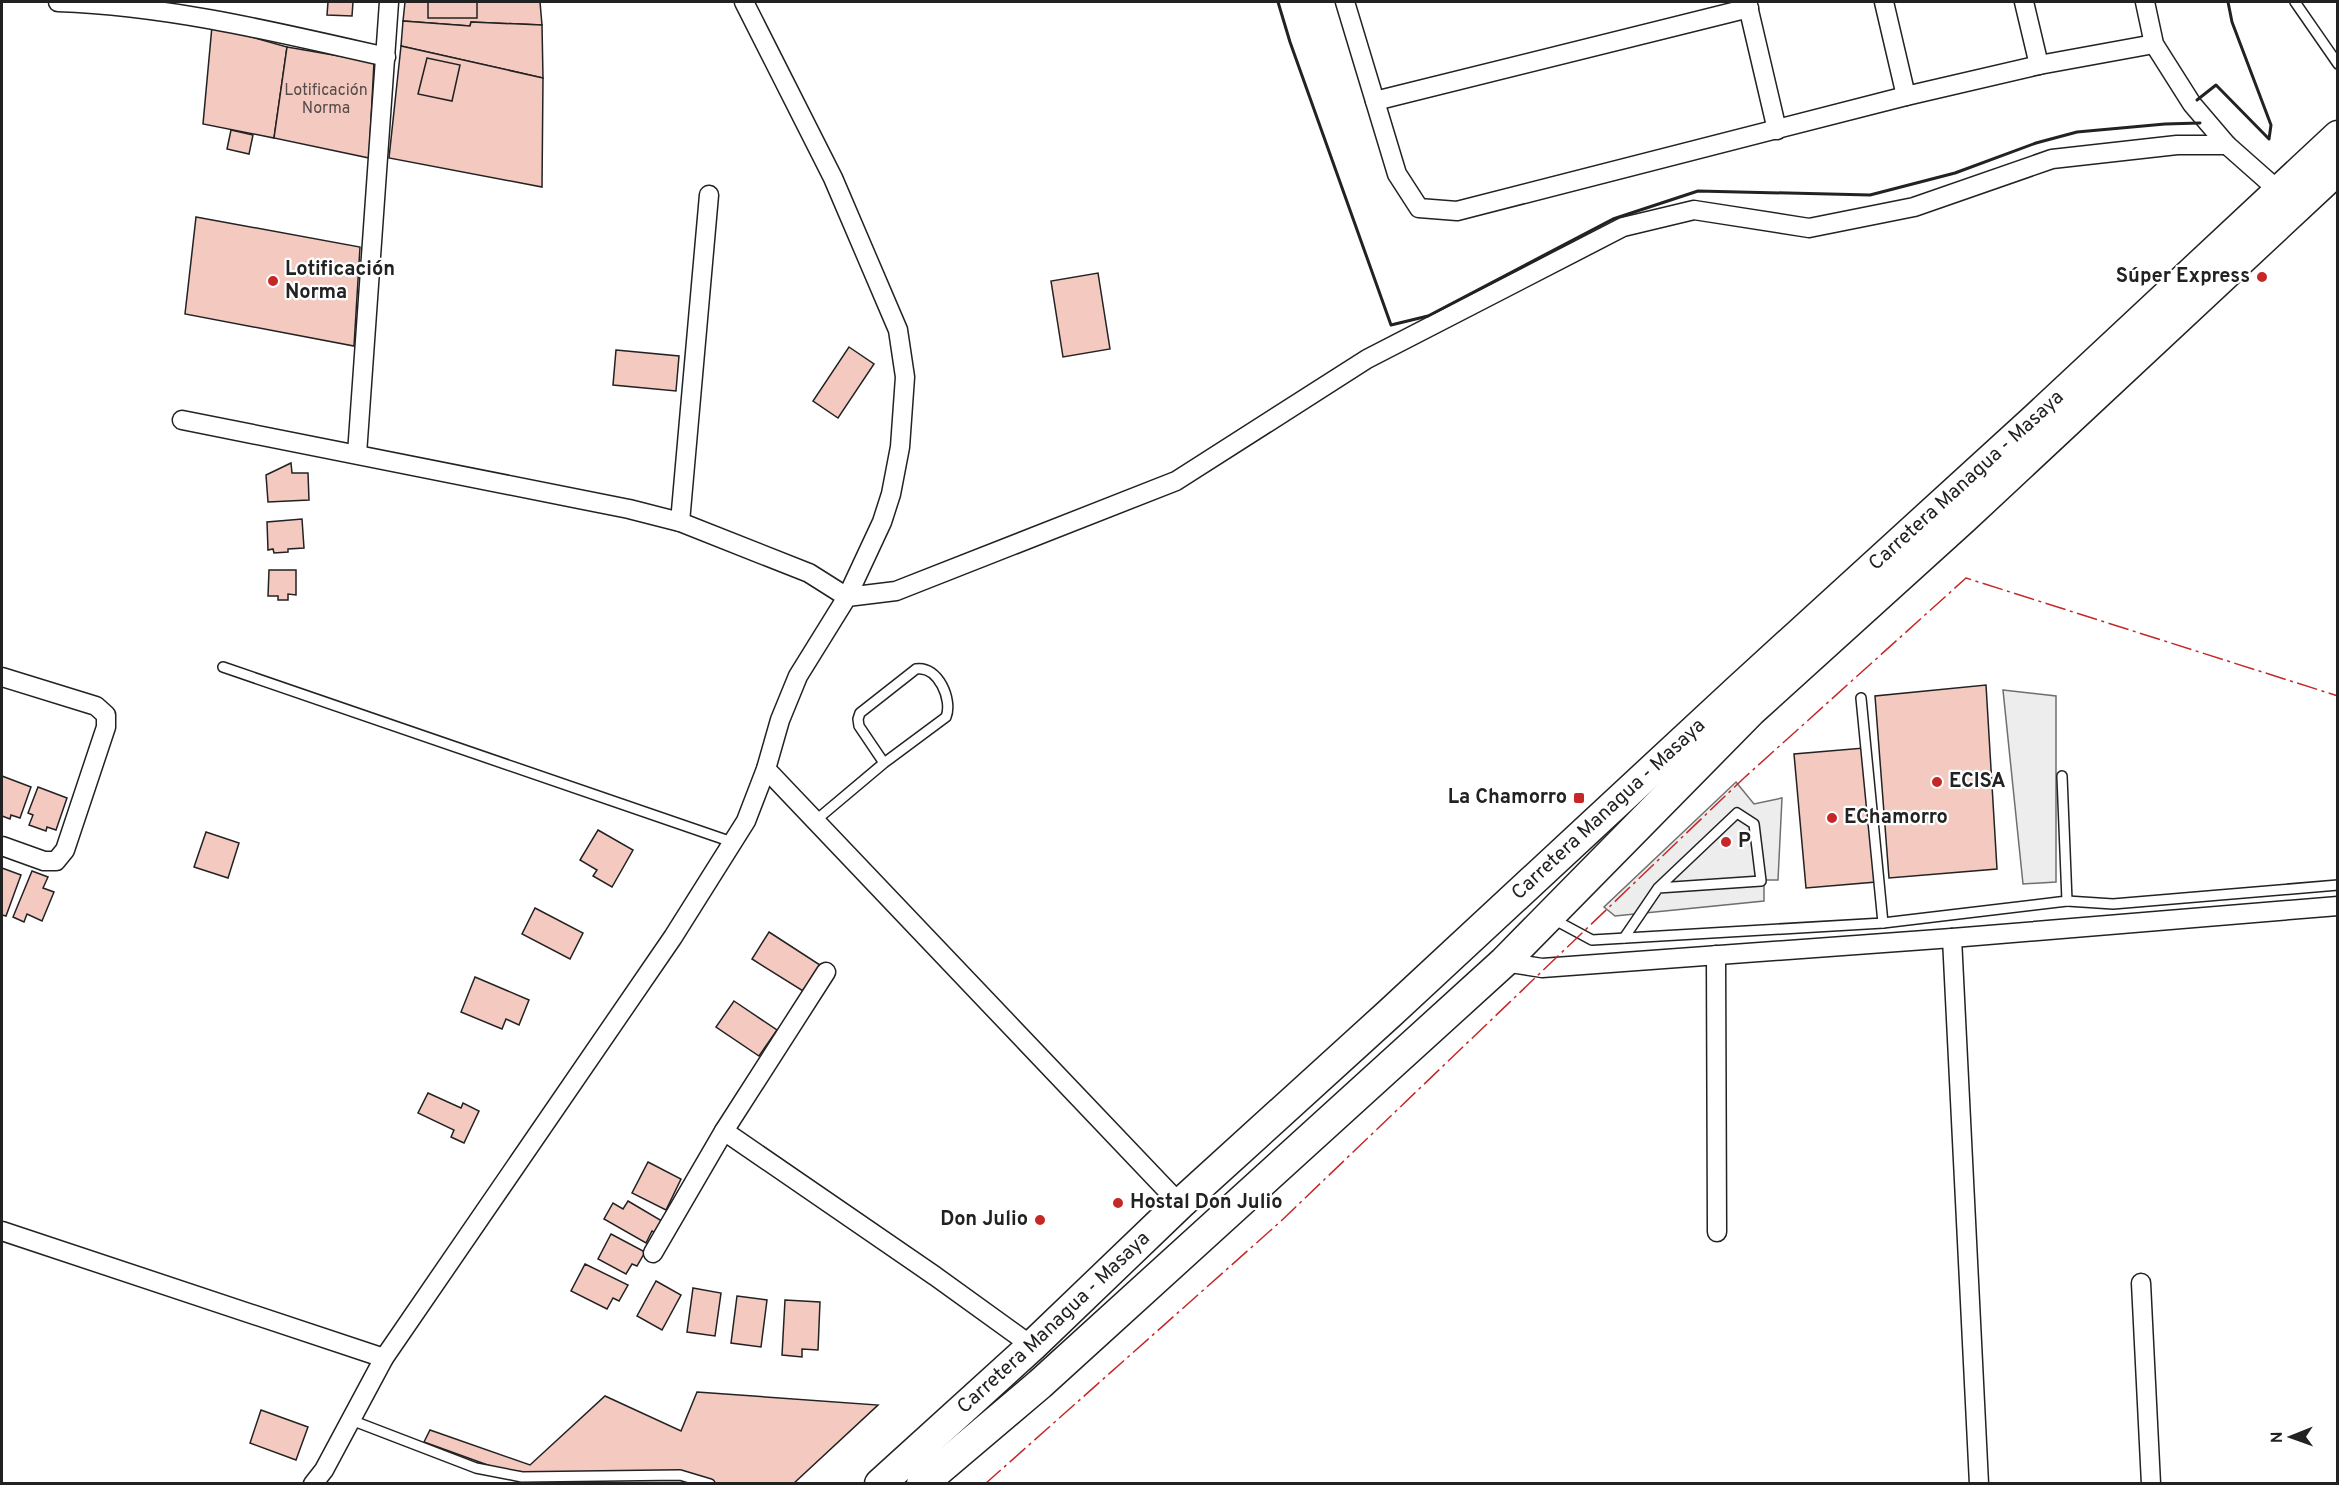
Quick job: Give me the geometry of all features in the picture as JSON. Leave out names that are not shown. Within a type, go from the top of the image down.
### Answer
[{"type":"highway","name":"Carretera Managua - Masaya","points":[[880,1484],[1032,1346],[1180,1204],[2035,419],[2337,136]]},
{"type":"highway","name":"Carretera Managua - Masaya","points":[[922,1484],[1040,1384],[1504,962],[1751,711],[2335,175]]},
{"type":"street","points":[[58,2],[104,4],[222,20],[386,57]]},
{"type":"street","points":[[357,454],[389,2]]},
{"type":"street","points":[[313,1484],[324,1470],[384,1358],[674,937],[746,821],[766,769],[780,720],[798,676],[846,597],[882,522],[891,494],[899,456],[905,377],[898,330],[833,178],[744,2]]},
{"type":"street","points":[[1345,2],[1396,174],[1419,208],[1457,210],[1906,96],[2039,65],[2154,45]]},
{"type":"street","points":[[1884,2],[1906,96]]},
{"type":"street","points":[[2024,2],[2039,65]]},
{"type":"street","points":[[2145,2],[2154,45],[2192,104],[2227,145],[2279,191]]},
{"type":"street","points":[[1375,100],[1748,5],[1777,130]]},
{"type":"street","points":[[182,420],[629,509],[680,522],[809,573],[846,597],[896,591],[1176,481],[1366,359],[1623,227],[1694,210],[1809,228],[1914,207],[2052,159],[2177,145],[2227,145]]},
{"type":"street","points":[[680,522],[709,195]]},
{"type":"street","points":[[2,677],[96,706],[106,715],[106,727],[65,850],[56,861],[44,861],[2,846]]},
{"type":"street","points":[[766,769],[1180,1204]]},
{"type":"street","points":[[1504,962],[1517,966],[1542,968],[1952,938],[2337,906]]},
{"type":"street","points":[[1952,938],[1979,1484]]},
{"type":"street","points":[[1716,954],[1717,1232]]},
{"type":"street","points":[[653,1253],[724,1131],[826,972]]},
{"type":"street","points":[[724,1131],[935,1276],[1032,1346]]},
{"type":"street","points":[[2,1230],[384,1358]]},
{"type":"street","points":[[2141,1283],[2151,1484]]},
{"type":"lane","points":[[2295,2],[2337,64]]},
{"type":"lane","points":[[223,667],[732,842]]},
{"type":"lane","points":[[815,821],[884,763],[946,717],[950,709],[949,699],[931,671],[924,668],[916,669],[860,713],[859,726],[884,763]]},
{"type":"lane","points":[[1861,698],[1883,923]]},
{"type":"lane","points":[[2062,776],[2067,901]]},
{"type":"lane","points":[[1624,938],[1658,888],[1737,813],[1754,824],[1761,881],[1658,888]]},
{"type":"lane","points":[[1549,917],[1592,940],[1883,923],[2067,901],[2113,904],[2337,885]]},
{"type":"lane","points":[[351,1420],[476,1468],[522,1477],[680,1475],[710,1484]]},
{"type":"shaded area","points":[[2003,690],[2056,696],[2056,882],[2023,884]]},
{"type":"shaded area","name":"P","points":[[1736,782],[1754,804],[1782,798],[1778,880],[1764,880],[1764,901],[1615,916],[1604,907]]},
{"type":"building","points":[[328,2],[353,2],[352,16],[327,15]]},
{"type":"building","points":[[405,2],[540,2],[542,25],[471,22],[470,26],[403,21]]},
{"type":"building","points":[[428,2],[477,2],[477,18],[428,18]]},
{"type":"building","points":[[403,21],[470,26],[471,22],[542,25],[543,78],[401,46]]},
{"type":"building","name":"Lotificación Norma","points":[[212,26],[287,47],[274,138],[203,124]]},
{"type":"building","points":[[401,46],[543,78],[542,187],[389,158]]},
{"type":"building","points":[[287,47],[374,62],[369,158],[274,138]]},
{"type":"building","points":[[427,58],[460,65],[452,101],[418,94]]},
{"type":"building","points":[[231,130],[253,135],[249,154],[227,149]]},
{"type":"building","name":"Lotificación Norma","points":[[196,217],[360,247],[354,346],[185,314]]},
{"type":"building","points":[[1098,273],[1110,349],[1063,357],[1051,281]]},
{"type":"building","points":[[849,347],[874,364],[838,418],[813,401]]},
{"type":"building","points":[[616,350],[679,356],[676,391],[613,385]]},
{"type":"building","points":[[291,463],[292,473],[308,473],[309,500],[268,502],[266,475]]},
{"type":"building","points":[[302,519],[304,548],[274,553],[273,549],[268,550],[267,522]]},
{"type":"building","points":[[269,570],[296,570],[296,595],[288,594],[288,600],[278,600],[278,596],[268,596]]},
{"type":"building","name":"ECISA","points":[[1986,685],[1997,869],[1889,878],[1875,696]]},
{"type":"building","points":[[1864,748],[1876,882],[1806,888],[1794,754]]},
{"type":"building","points":[[2,776],[31,787],[20,818],[11,815],[10,819],[2,816]]},
{"type":"building","points":[[38,787],[67,798],[56,830],[47,827],[46,831],[29,825],[33,815],[28,813]]},
{"type":"building","points":[[598,830],[633,850],[612,887],[593,876],[597,870],[580,860]]},
{"type":"building","points":[[206,832],[239,843],[228,878],[194,867]]},
{"type":"building","points":[[2,868],[21,875],[6,916],[2,915]]},
{"type":"building","points":[[32,871],[48,877],[43,888],[54,892],[42,921],[27,914],[24,922],[13,917]]},
{"type":"building","points":[[535,908],[583,933],[570,959],[522,934]]},
{"type":"building","points":[[769,932],[820,965],[803,991],[752,959]]},
{"type":"building","points":[[475,977],[529,1000],[519,1025],[506,1019],[502,1029],[461,1012]]},
{"type":"building","points":[[734,1001],[777,1030],[759,1056],[716,1027]]},
{"type":"building","points":[[428,1093],[461,1108],[463,1103],[479,1111],[464,1143],[451,1137],[454,1130],[418,1113]]},
{"type":"building","points":[[648,1162],[681,1179],[666,1210],[632,1193]]},
{"type":"building","points":[[628,1201],[667,1224],[661,1236],[652,1231],[646,1243],[604,1219],[613,1203],[623,1209]]},
{"type":"building","points":[[611,1234],[645,1252],[637,1266],[632,1264],[626,1274],[598,1259]]},
{"type":"building","points":[[585,1264],[628,1285],[619,1301],[613,1298],[607,1309],[571,1291]]},
{"type":"building","points":[[656,1281],[681,1295],[662,1330],[637,1316]]},
{"type":"building","points":[[693,1288],[721,1293],[715,1336],[687,1332]]},
{"type":"building","points":[[737,1296],[767,1300],[761,1347],[731,1343]]},
{"type":"building","points":[[785,1300],[820,1302],[818,1350],[802,1349],[802,1357],[782,1355]]},
{"type":"building","points":[[697,1392],[878,1405],[793,1484],[540,1484],[424,1442],[430,1430],[530,1465],[605,1396],[681,1431]]},
{"type":"building","points":[[261,1410],[308,1427],[296,1460],[250,1443]]},
{"type":"wall","points":[[1278,2],[1290,42],[1391,325],[1428,316],[1613,219],[1698,191],[1870,195],[1955,173],[2036,143],[2077,132],[2200,123]]},
{"type":"wall","points":[[2197,100],[2216,85],[2269,139],[2271,125],[2232,22],[2228,2]]},
{"type":"power","points":[[985,1484],[1280,1222],[1744,778],[1966,578],[2338,696]]},
{"type":"place","name":"Súper Express","points":[[2262,277]]},
{"type":"place","name":"Lotificación Norma","points":[[273,281]]},
{"type":"place","name":"ECISA","points":[[1937,782]]},
{"type":"place","name":"La Chamorro","points":[[1579,798]]},
{"type":"place","name":"EChamorro","points":[[1832,818]]},
{"type":"place","name":"P","points":[[1726,842]]},
{"type":"place","name":"Hostal Don Julio","points":[[1118,1203]]},
{"type":"place","name":"Don Julio","points":[[1040,1220]]}]
